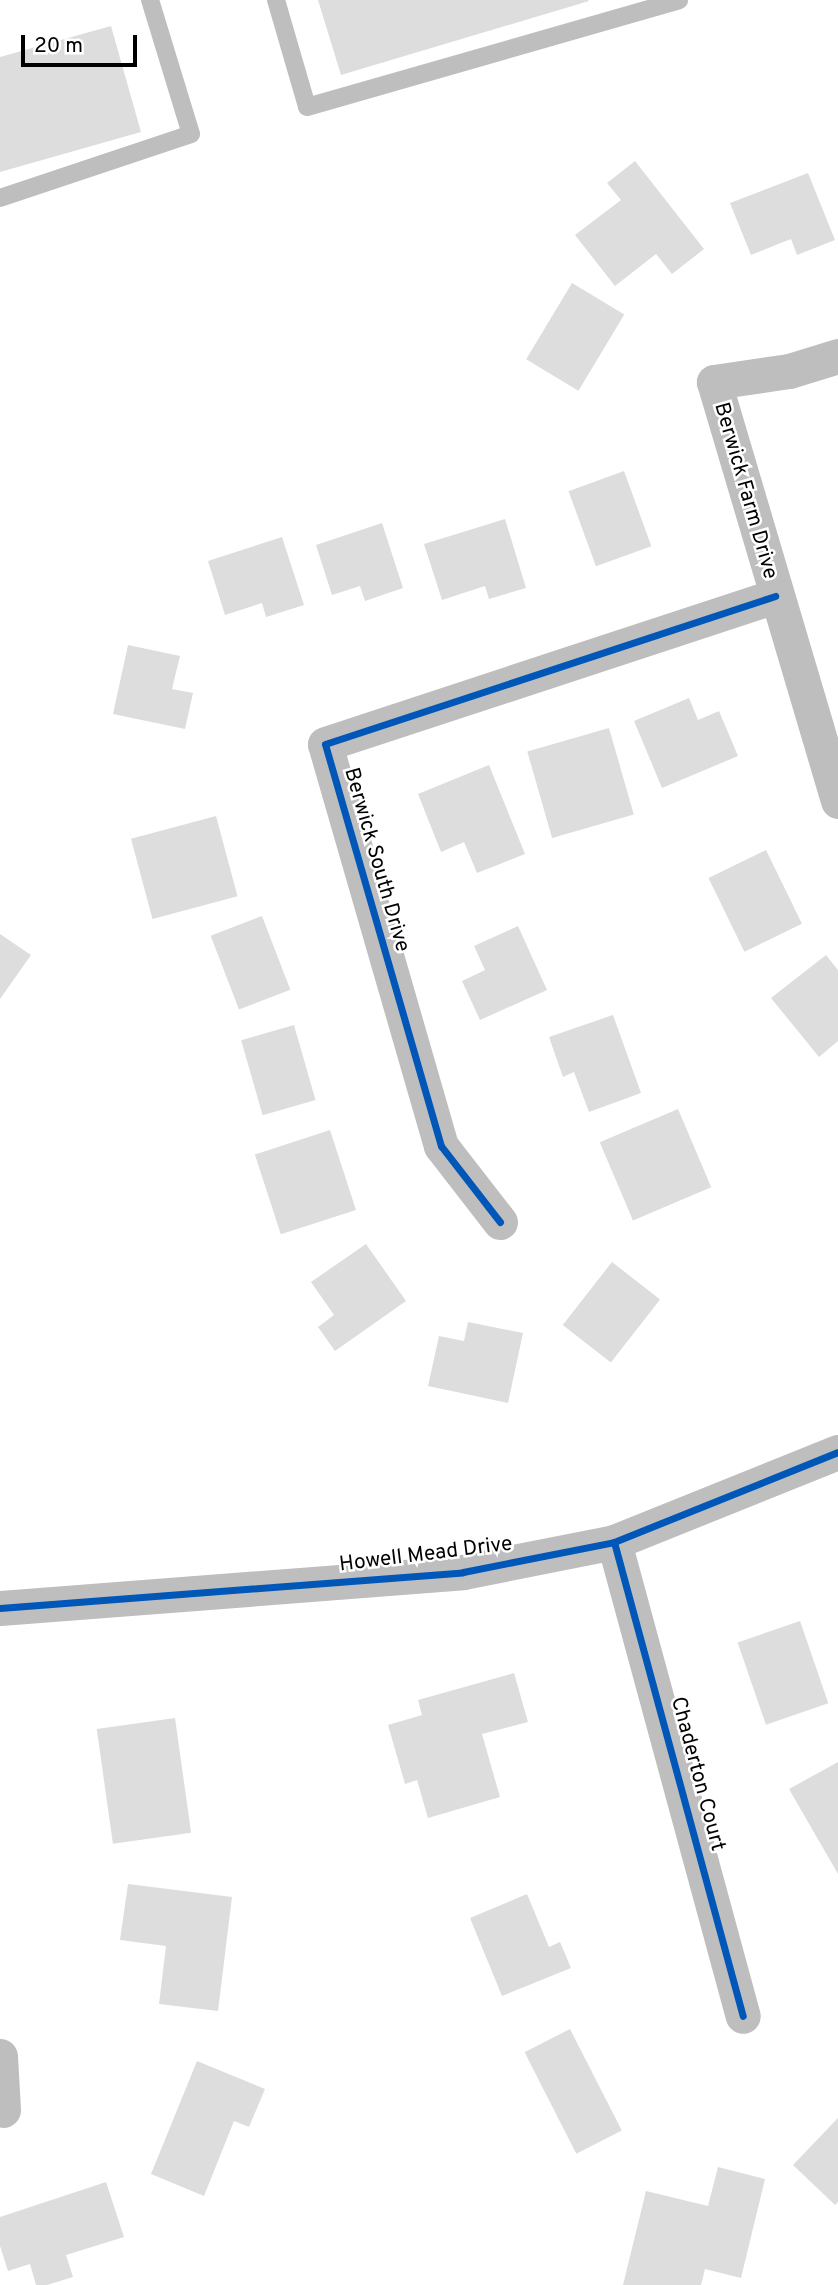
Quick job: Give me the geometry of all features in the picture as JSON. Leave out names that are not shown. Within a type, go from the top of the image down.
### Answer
[{"type":"street","name":"Berwick Farm Drive","points":[[838,356],[789,371],[714,382],[775,596],[838,800]]},
{"type":"street","name":"Berwick South Drive","points":[[500,1222],[441,1146],[325,744],[775,596]]},
{"type":"street","name":"Howell Mead Drive","points":[[0,1608],[463,1572],[614,1542],[838,1452]]},
{"type":"street","name":"Chaderton Court","points":[[614,1542],[743,2016]]},
{"type":"street","points":[[0,2056],[3,2110]]},
{"type":"lane","points":[[0,198],[191,134],[150,0]]},
{"type":"lane","points":[[276,0],[307,107],[680,0]]},
{"type":"building","points":[[318,0],[588,0],[589,1],[341,75]]},
{"type":"building","points":[[111,26],[141,132],[0,172],[0,57]]},
{"type":"building","points":[[635,161],[704,249],[672,274],[656,254],[615,286],[575,235],[621,200],[607,183]]},
{"type":"building","points":[[808,173],[835,240],[797,255],[791,239],[751,255],[730,203]]},
{"type":"building","points":[[572,283],[624,314],[578,391],[526,359]]},
{"type":"building","points":[[624,471],[651,546],[596,566],[569,491]]},
{"type":"building","points":[[505,519],[526,588],[489,599],[485,586],[442,600],[424,544]]},
{"type":"building","points":[[382,523],[403,588],[365,601],[360,586],[332,595],[316,545]]},
{"type":"building","points":[[282,537],[304,605],[266,617],[262,603],[225,615],[208,561]]},
{"type":"building","points":[[128,645],[180,656],[172,689],[193,693],[185,729],[113,714]]},
{"type":"building","points":[[689,698],[698,720],[719,711],[738,756],[662,788],[634,721]]},
{"type":"building","points":[[609,728],[634,815],[552,838],[527,751]]},
{"type":"building","points":[[489,765],[525,854],[477,873],[464,842],[441,852],[418,794]]},
{"type":"building","points":[[216,816],[237,896],[152,919],[131,839]]},
{"type":"building","points":[[766,850],[802,924],[744,952],[708,878]]},
{"type":"building","points":[[262,916],[290,990],[239,1009],[211,936]]},
{"type":"building","points":[[518,926],[547,990],[480,1020],[462,981],[485,970],[474,946]]},
{"type":"building","points":[[0,934],[31,955],[0,999]]},
{"type":"building","points":[[826,955],[838,970],[838,1041],[819,1057],[771,998]]},
{"type":"building","points":[[613,1015],[641,1093],[589,1112],[574,1072],[563,1077],[549,1037]]},
{"type":"building","points":[[294,1025],[315,1100],[263,1115],[241,1040]]},
{"type":"building","points":[[678,1109],[711,1187],[633,1220],[600,1142]]},
{"type":"building","points":[[330,1130],[356,1210],[281,1234],[255,1154]]},
{"type":"building","points":[[366,1244],[406,1301],[335,1351],[318,1327],[334,1315],[311,1282]]},
{"type":"building","points":[[612,1262],[660,1300],[611,1363],[563,1325]]},
{"type":"building","points":[[468,1322],[523,1333],[508,1403],[428,1386],[439,1336],[464,1341]]},
{"type":"building","points":[[800,1621],[828,1703],[766,1725],[738,1642]]},
{"type":"building","points":[[514,1673],[528,1722],[482,1734],[500,1797],[428,1818],[417,1780],[405,1784],[388,1725],[422,1715],[418,1700]]},
{"type":"building","points":[[175,1718],[191,1833],[113,1844],[97,1729]]},
{"type":"building","points":[[838,1762],[838,1874],[789,1789]]},
{"type":"building","points":[[128,1884],[232,1897],[218,2011],[159,2004],[166,1946],[120,1940]]},
{"type":"building","points":[[527,1894],[549,1947],[560,1942],[571,1968],[502,1996],[470,1918]]},
{"type":"building","points":[[570,2029],[622,2131],[576,2154],[525,2052]]},
{"type":"building","points":[[197,2061],[265,2089],[249,2127],[234,2121],[204,2196],[151,2174]]},
{"type":"building","points":[[838,2118],[838,2202],[835,2205],[793,2165]]},
{"type":"building","points":[[718,2167],[765,2179],[741,2278],[705,2269],[701,2285],[623,2285],[646,2191],[708,2206]]},
{"type":"building","points":[[106,2182],[124,2237],[66,2255],[73,2277],[47,2285],[36,2285],[30,2264],[8,2271],[0,2246],[0,2217]]},
{"type":"cycle path","points":[[500,1222],[441,1146],[325,744],[775,596]]},
{"type":"cycle path","points":[[0,1608],[463,1572],[614,1542],[838,1452]]},
{"type":"cycle path","points":[[614,1542],[743,2016]]}]
